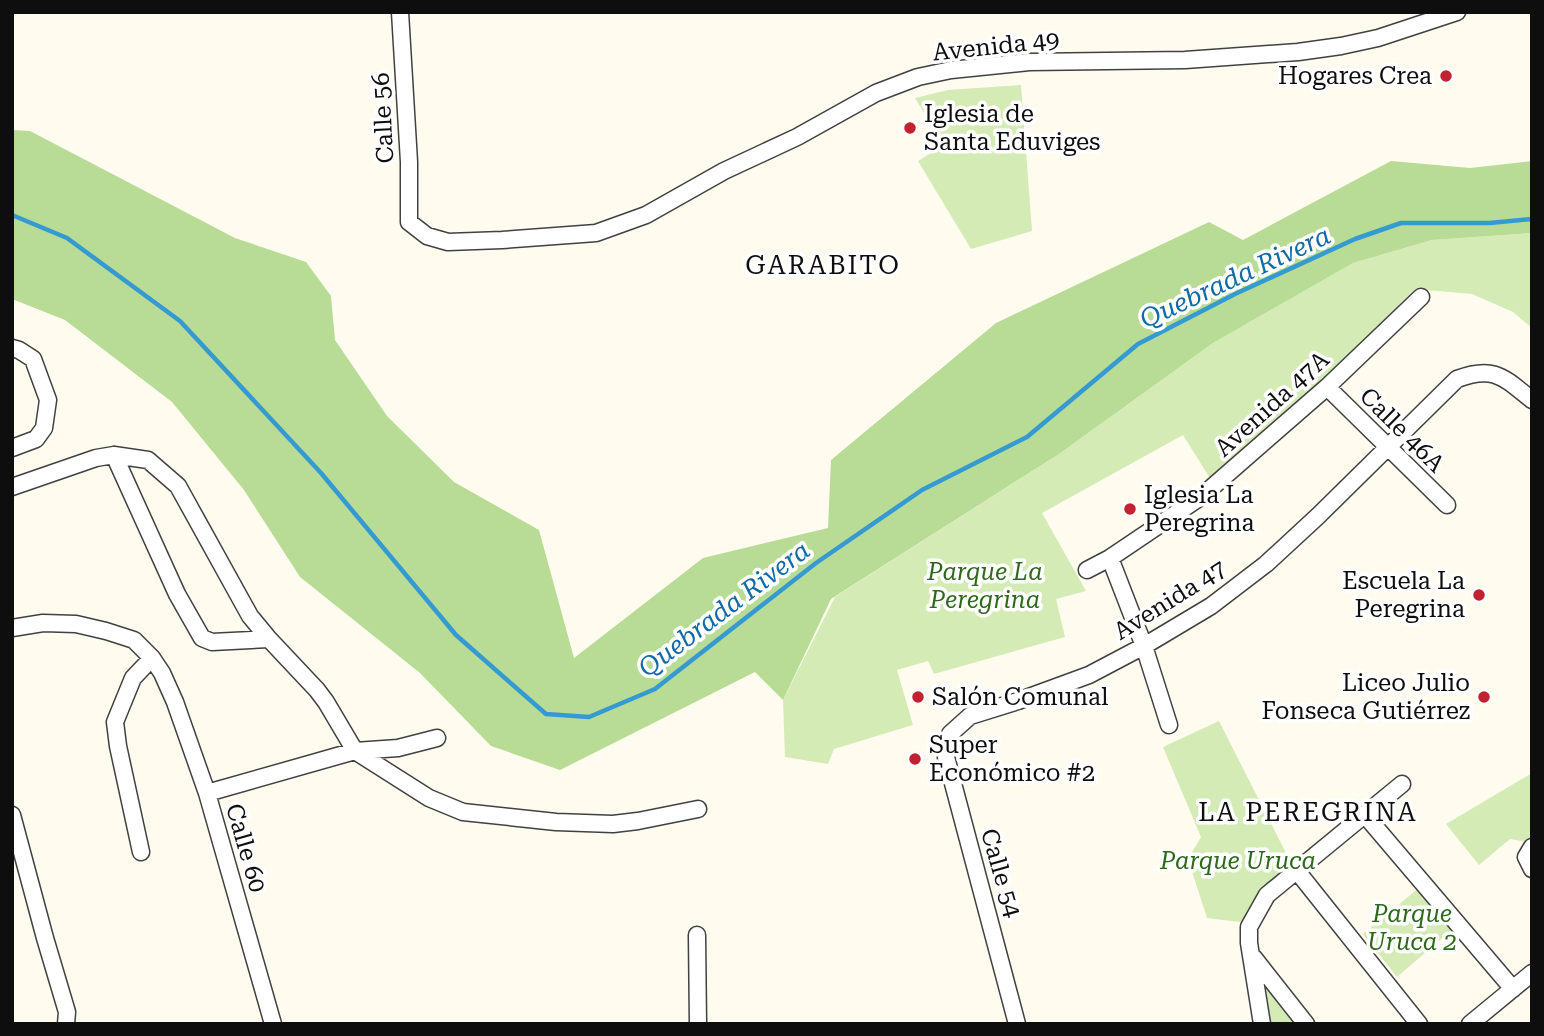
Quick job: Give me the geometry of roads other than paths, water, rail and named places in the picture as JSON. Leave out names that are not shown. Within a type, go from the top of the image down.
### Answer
[{"type":"street","name":"Calle 56","points":[[400,12],[409,222]]},
{"type":"street","name":"Avenida 49","points":[[409,222],[427,236],[448,242],[596,233],[646,215],[724,171],[797,137],[876,93],[918,77],[951,69],[1029,62],[1185,60],[1309,50],[1378,38],[1457,12]]},
{"type":"street","name":"Avenida 47A","points":[[1087,570],[1110,558],[1202,496],[1327,387],[1420,297]]},
{"type":"street","points":[[12,348],[33,359],[48,400],[44,428],[36,439],[12,448]]},
{"type":"street","name":"Avenida 47","points":[[950,734],[970,716],[1089,675],[1211,606],[1266,564],[1457,379],[1475,372],[1494,373],[1532,400]]},
{"type":"street","name":"Calle 46A","points":[[1327,387],[1447,505]]},
{"type":"street","points":[[114,455],[177,594],[202,638],[212,642],[269,639]]},
{"type":"street","points":[[12,487],[96,458],[114,455],[148,460],[178,486],[250,616],[317,690],[355,751],[429,798],[463,812],[556,822],[613,824],[698,808]]},
{"type":"street","points":[[1110,558],[1144,646],[1169,725]]},
{"type":"street","points":[[12,628],[43,623],[76,624],[134,640],[152,658],[133,677],[115,722],[117,746],[141,852]]},
{"type":"street","name":"Calle 60","points":[[152,658],[169,688],[207,793],[273,1024]]},
{"type":"street","name":"Calle 54","points":[[950,734],[946,757],[1017,1024]]},
{"type":"street","points":[[207,793],[355,751],[398,748],[437,738]]},
{"type":"street","points":[[1262,1024],[1249,943],[1250,927],[1258,910],[1267,895],[1402,784]]},
{"type":"street","points":[[12,815],[67,1012],[66,1024]]},
{"type":"street","points":[[1364,815],[1513,989]]},
{"type":"street","points":[[1532,847],[1526,857],[1532,869]]},
{"type":"street","points":[[1297,871],[1419,1024]]},
{"type":"street","points":[[698,935],[698,1024]]},
{"type":"street","points":[[1252,956],[1306,1024]]},
{"type":"street","points":[[1470,1024],[1532,973]]},
{"type":"waterway","name":"Quebrada Rivera","points":[[12,215],[67,238],[180,321],[321,473],[456,635],[546,714],[589,717],[655,689],[816,563],[922,490],[1027,437],[1138,344],[1235,294],[1355,239],[1401,223],[1490,223],[1532,219]]},
{"type":"place","name":"Hogares Crea","points":[[1446,76]]},
{"type":"place","name":"Iglesia de Santa Eduviges","points":[[910,128]]},
{"type":"place","name":"Iglesia La Peregrina","points":[[1130,509]]},
{"type":"place","name":"Escuela La Peregrina","points":[[1479,595]]},
{"type":"place","name":"Salón Comunal","points":[[918,697]]},
{"type":"place","name":"Liceo Julio Fonseca Gutiérrez","points":[[1484,697]]},
{"type":"place","name":"Super Económico #2","points":[[915,759]]},
{"type":"district","name":"GARABITO","points":[[823,265]]},
{"type":"district","name":"LA PEREGRINA","points":[[1308,812]]},
{"type":"park label","name":"Parque La Peregrina","points":[[985,586]]},
{"type":"park label","name":"Parque Uruca","points":[[1238,861]]},
{"type":"park label","name":"Parque Uruca 2","points":[[1412,928]]}]
